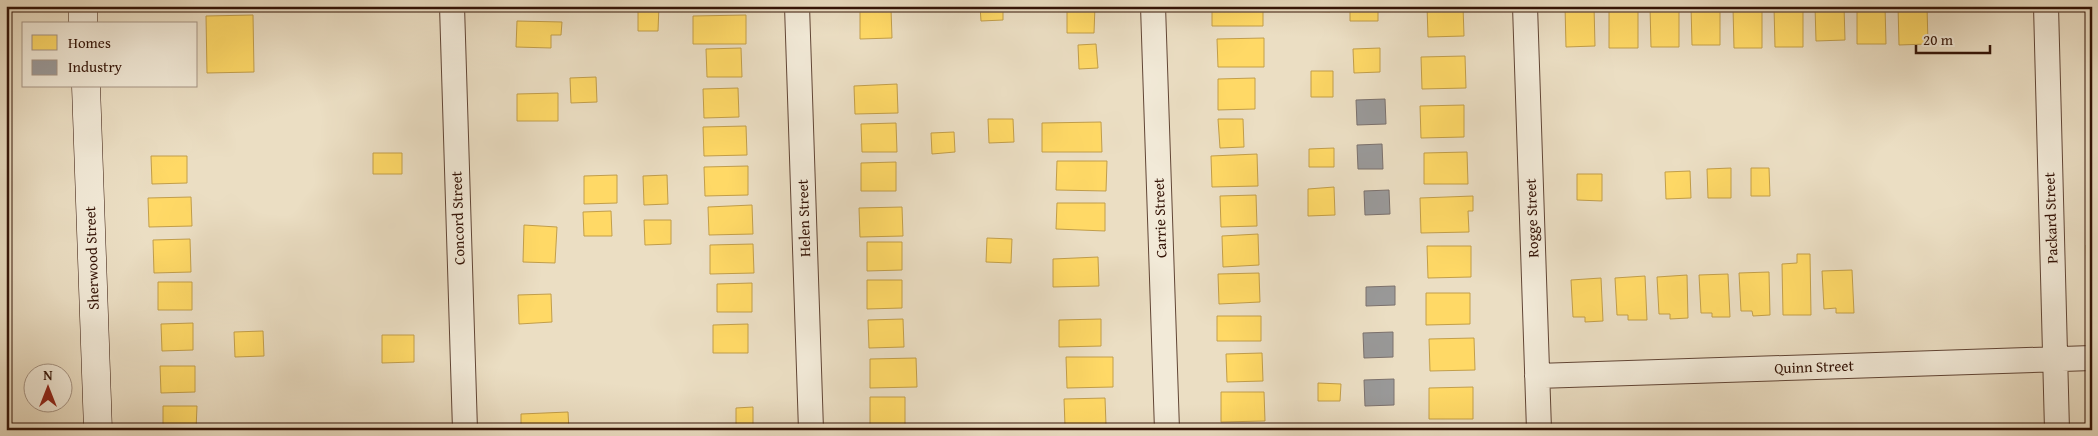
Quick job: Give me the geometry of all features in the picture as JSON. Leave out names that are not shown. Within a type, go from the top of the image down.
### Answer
[{"type":"street","points":[[83,6],[84,22]]},
{"type":"street","name":"Concord Street","points":[[452,6],[465,430]]},
{"type":"street","name":"Helen Street","points":[[797,6],[811,430]]},
{"type":"street","name":"Carrie Street","points":[[1153,6],[1167,430]]},
{"type":"street","name":"Rogge Street","points":[[1525,6],[1539,430]]},
{"type":"street","name":"Packard Street","points":[[2046,6],[2057,430]]},
{"type":"street","name":"Sherwood Street","points":[[86,88],[98,430]]},
{"type":"street","name":"Quinn Street","points":[[1537,376],[2092,358]]},
{"type":"building: Homes","points":[[638,6],[659,6],[658,31],[638,31]]},
{"type":"building: Homes","points":[[980,6],[1003,6],[1003,20],[981,21]]},
{"type":"building: Homes","points":[[1067,6],[1095,6],[1094,33],[1067,33]]},
{"type":"building: Homes","points":[[1212,6],[1263,6],[1263,26],[1212,26]]},
{"type":"building: Homes","points":[[1304,6],[1330,6],[1330,12],[1304,11]]},
{"type":"building: Homes","points":[[1350,6],[1378,6],[1378,21],[1350,21]]},
{"type":"building: Homes","points":[[1427,6],[1463,6],[1464,36],[1428,37]]},
{"type":"building: Homes","points":[[1565,6],[1594,6],[1595,46],[1566,47]]},
{"type":"building: Homes","points":[[1679,6],[1679,47],[1651,47],[1650,7]]},
{"type":"building: Homes","points":[[1691,6],[1720,6],[1720,45],[1692,45]]},
{"type":"building: Homes","points":[[1803,6],[1803,47],[1775,47],[1774,7]]},
{"type":"building: Homes","points":[[1815,6],[1844,6],[1845,40],[1816,41]]},
{"type":"building: Homes","points":[[1857,6],[1885,6],[1886,44],[1857,44]]},
{"type":"building: Homes","points":[[1898,6],[1927,6],[1928,44],[1899,45]]},
{"type":"building: Homes","points":[[1609,8],[1638,8],[1638,48],[1609,48]]},
{"type":"building: Homes","points":[[1733,8],[1762,8],[1762,48],[1734,48]]},
{"type":"building: Homes","points":[[891,9],[892,38],[860,39],[860,10]]},
{"type":"building: Homes","points":[[253,15],[254,72],[207,73],[206,16]]},
{"type":"building: Homes","points":[[746,15],[746,44],[693,44],[693,16]]},
{"type":"building: Homes","points":[[517,21],[562,22],[561,35],[551,35],[551,48],[516,47]]},
{"type":"building: Homes","points":[[1264,38],[1264,67],[1218,67],[1217,39]]},
{"type":"building: Homes","points":[[1096,44],[1098,68],[1079,69],[1078,45]]},
{"type":"building: Homes","points":[[741,48],[742,77],[707,77],[706,49]]},
{"type":"building: Homes","points":[[1380,48],[1380,72],[1354,73],[1353,49]]},
{"type":"building: Homes","points":[[1465,56],[1466,88],[1422,89],[1421,57]]},
{"type":"building: Homes","points":[[1311,71],[1333,71],[1333,97],[1311,97]]},
{"type":"building: Homes","points":[[596,77],[597,102],[571,103],[570,78]]},
{"type":"building: Homes","points":[[1255,78],[1255,109],[1218,110],[1218,79]]},
{"type":"building: Homes","points":[[897,84],[898,113],[855,114],[854,86]]},
{"type":"building: Homes","points":[[738,88],[739,117],[704,118],[703,89]]},
{"type":"building: Homes","points":[[558,93],[558,121],[517,121],[517,94]]},
{"type":"building: Homes","points":[[1464,105],[1464,137],[1421,138],[1420,106]]},
{"type":"building: Homes","points":[[988,119],[1013,119],[1014,142],[989,143]]},
{"type":"building: Homes","points":[[1218,119],[1243,119],[1244,147],[1220,148]]},
{"type":"building: Homes","points":[[1101,122],[1102,152],[1042,152],[1042,123]]},
{"type":"building: Homes","points":[[896,123],[897,152],[862,152],[861,124]]},
{"type":"building: Homes","points":[[746,126],[747,155],[704,156],[703,127]]},
{"type":"building: Homes","points":[[954,132],[955,152],[932,154],[931,133]]},
{"type":"building: Homes","points":[[1334,148],[1334,167],[1309,167],[1309,149]]},
{"type":"building: Homes","points":[[1467,152],[1468,184],[1424,184],[1424,153]]},
{"type":"building: Homes","points":[[373,153],[402,153],[402,174],[373,174]]},
{"type":"building: Homes","points":[[1257,154],[1258,186],[1212,187],[1211,156]]},
{"type":"building: Homes","points":[[151,156],[187,156],[187,183],[152,184]]},
{"type":"building: Homes","points":[[1057,161],[1107,161],[1106,191],[1056,190]]},
{"type":"building: Homes","points":[[896,162],[896,191],[861,191],[861,163]]},
{"type":"building: Homes","points":[[748,166],[748,195],[705,196],[704,167]]},
{"type":"building: Homes","points":[[1731,168],[1731,198],[1708,198],[1707,169]]},
{"type":"building: Homes","points":[[1751,168],[1769,168],[1770,196],[1751,196]]},
{"type":"building: Homes","points":[[1690,171],[1691,198],[1666,199],[1665,172]]},
{"type":"building: Homes","points":[[1577,174],[1602,174],[1602,201],[1577,200]]},
{"type":"building: Homes","points":[[617,175],[617,203],[584,204],[584,176]]},
{"type":"building: Homes","points":[[667,175],[668,204],[644,205],[643,176]]},
{"type":"building: Homes","points":[[1334,187],[1335,215],[1308,216],[1308,189]]},
{"type":"building: Homes","points":[[1256,195],[1257,226],[1221,227],[1220,196]]},
{"type":"building: Homes","points":[[1473,196],[1473,211],[1468,211],[1469,232],[1421,233],[1420,198]]},
{"type":"building: Homes","points":[[191,197],[192,226],[149,227],[148,198]]},
{"type":"building: Homes","points":[[1057,203],[1105,203],[1105,231],[1056,229]]},
{"type":"building: Homes","points":[[752,205],[753,234],[709,235],[708,207]]},
{"type":"building: Homes","points":[[902,207],[903,236],[860,237],[859,208]]},
{"type":"building: Homes","points":[[611,211],[612,236],[584,236],[583,212]]},
{"type":"building: Homes","points":[[644,220],[671,220],[671,244],[645,245]]},
{"type":"building: Homes","points":[[524,225],[557,227],[555,263],[523,262]]},
{"type":"building: Homes","points":[[1258,234],[1259,265],[1223,267],[1222,236]]},
{"type":"building: Homes","points":[[987,238],[1012,239],[1011,263],[986,262]]},
{"type":"building: Homes","points":[[190,239],[191,272],[154,273],[153,240]]},
{"type":"building: Homes","points":[[867,242],[902,242],[902,270],[867,271]]},
{"type":"building: Homes","points":[[753,244],[754,273],[710,274],[710,245]]},
{"type":"building: Homes","points":[[2086,245],[2092,245],[2092,307],[2088,307]]},
{"type":"building: Homes","points":[[1427,246],[1471,246],[1471,277],[1428,278]]},
{"type":"building: Homes","points":[[1797,254],[1810,254],[1811,315],[1783,315],[1782,264],[1797,263]]},
{"type":"building: Homes","points":[[1098,257],[1099,286],[1053,287],[1053,259]]},
{"type":"building: Homes","points":[[1852,270],[1854,313],[1836,313],[1836,308],[1824,309],[1822,271]]},
{"type":"building: Homes","points":[[1769,272],[1770,315],[1753,316],[1752,311],[1741,311],[1739,273]]},
{"type":"building: Homes","points":[[1259,273],[1260,302],[1219,304],[1218,274]]},
{"type":"building: Homes","points":[[1728,274],[1730,317],[1712,317],[1712,313],[1701,313],[1699,275]]},
{"type":"building: Homes","points":[[1687,275],[1688,318],[1670,319],[1670,314],[1659,314],[1657,277]]},
{"type":"building: Homes","points":[[1645,276],[1647,320],[1628,320],[1628,315],[1617,315],[1615,278]]},
{"type":"building: Homes","points":[[1601,278],[1603,321],[1585,322],[1585,317],[1573,317],[1571,280]]},
{"type":"building: Homes","points":[[867,280],[902,280],[902,308],[867,309]]},
{"type":"building: Homes","points":[[158,282],[192,282],[192,310],[158,310]]},
{"type":"building: Homes","points":[[752,283],[752,312],[717,312],[717,284]]},
{"type":"building: Homes","points":[[1426,293],[1470,293],[1470,324],[1426,325]]},
{"type":"building: Homes","points":[[551,294],[552,322],[519,324],[518,295]]},
{"type":"building: Homes","points":[[1217,316],[1261,316],[1261,341],[1217,341]]},
{"type":"building: Homes","points":[[903,319],[904,347],[869,348],[868,320]]},
{"type":"building: Homes","points":[[1101,319],[1101,346],[1059,347],[1059,320]]},
{"type":"building: Homes","points":[[193,323],[193,350],[162,351],[161,324]]},
{"type":"building: Homes","points":[[748,324],[748,353],[713,353],[713,325]]},
{"type":"building: Homes","points":[[263,331],[264,356],[235,357],[234,332]]},
{"type":"building: Homes","points":[[382,335],[414,335],[414,362],[382,363]]},
{"type":"building: Homes","points":[[1474,338],[1475,370],[1430,371],[1429,339]]},
{"type":"building: Homes","points":[[1262,353],[1263,381],[1227,382],[1226,354]]},
{"type":"building: Homes","points":[[1066,357],[1113,357],[1113,387],[1067,388]]},
{"type":"building: Homes","points":[[916,358],[917,387],[870,388],[870,359]]},
{"type":"building: Homes","points":[[160,366],[195,366],[195,392],[161,393]]},
{"type":"building: Homes","points":[[1318,383],[1341,384],[1340,401],[1318,401]]},
{"type":"building: Homes","points":[[1473,387],[1473,419],[1429,419],[1429,388]]},
{"type":"building: Homes","points":[[1221,392],[1264,392],[1265,421],[1221,422]]},
{"type":"building: Homes","points":[[870,397],[905,397],[905,425],[870,426]]},
{"type":"building: Homes","points":[[1105,398],[1106,425],[1065,426],[1064,399]]},
{"type":"building: Homes","points":[[163,406],[197,406],[196,430],[163,430]]},
{"type":"building: Homes","points":[[753,407],[753,430],[736,430],[736,408]]},
{"type":"building: Homes","points":[[568,412],[569,430],[521,430],[521,414]]},
{"type":"building: Industry","points":[[1385,99],[1386,124],[1357,125],[1356,100]]},
{"type":"building: Industry","points":[[1382,144],[1383,169],[1358,169],[1357,145]]},
{"type":"building: Industry","points":[[1389,190],[1390,214],[1365,215],[1364,191]]},
{"type":"building: Industry","points":[[1395,286],[1395,305],[1366,306],[1366,287]]},
{"type":"building: Industry","points":[[1393,332],[1393,357],[1364,358],[1363,333]]},
{"type":"building: Industry","points":[[1394,379],[1394,405],[1365,406],[1364,380]]},
{"type":"building: Industry","points":[[1394,427],[1394,430],[1365,430],[1365,428]]}]
